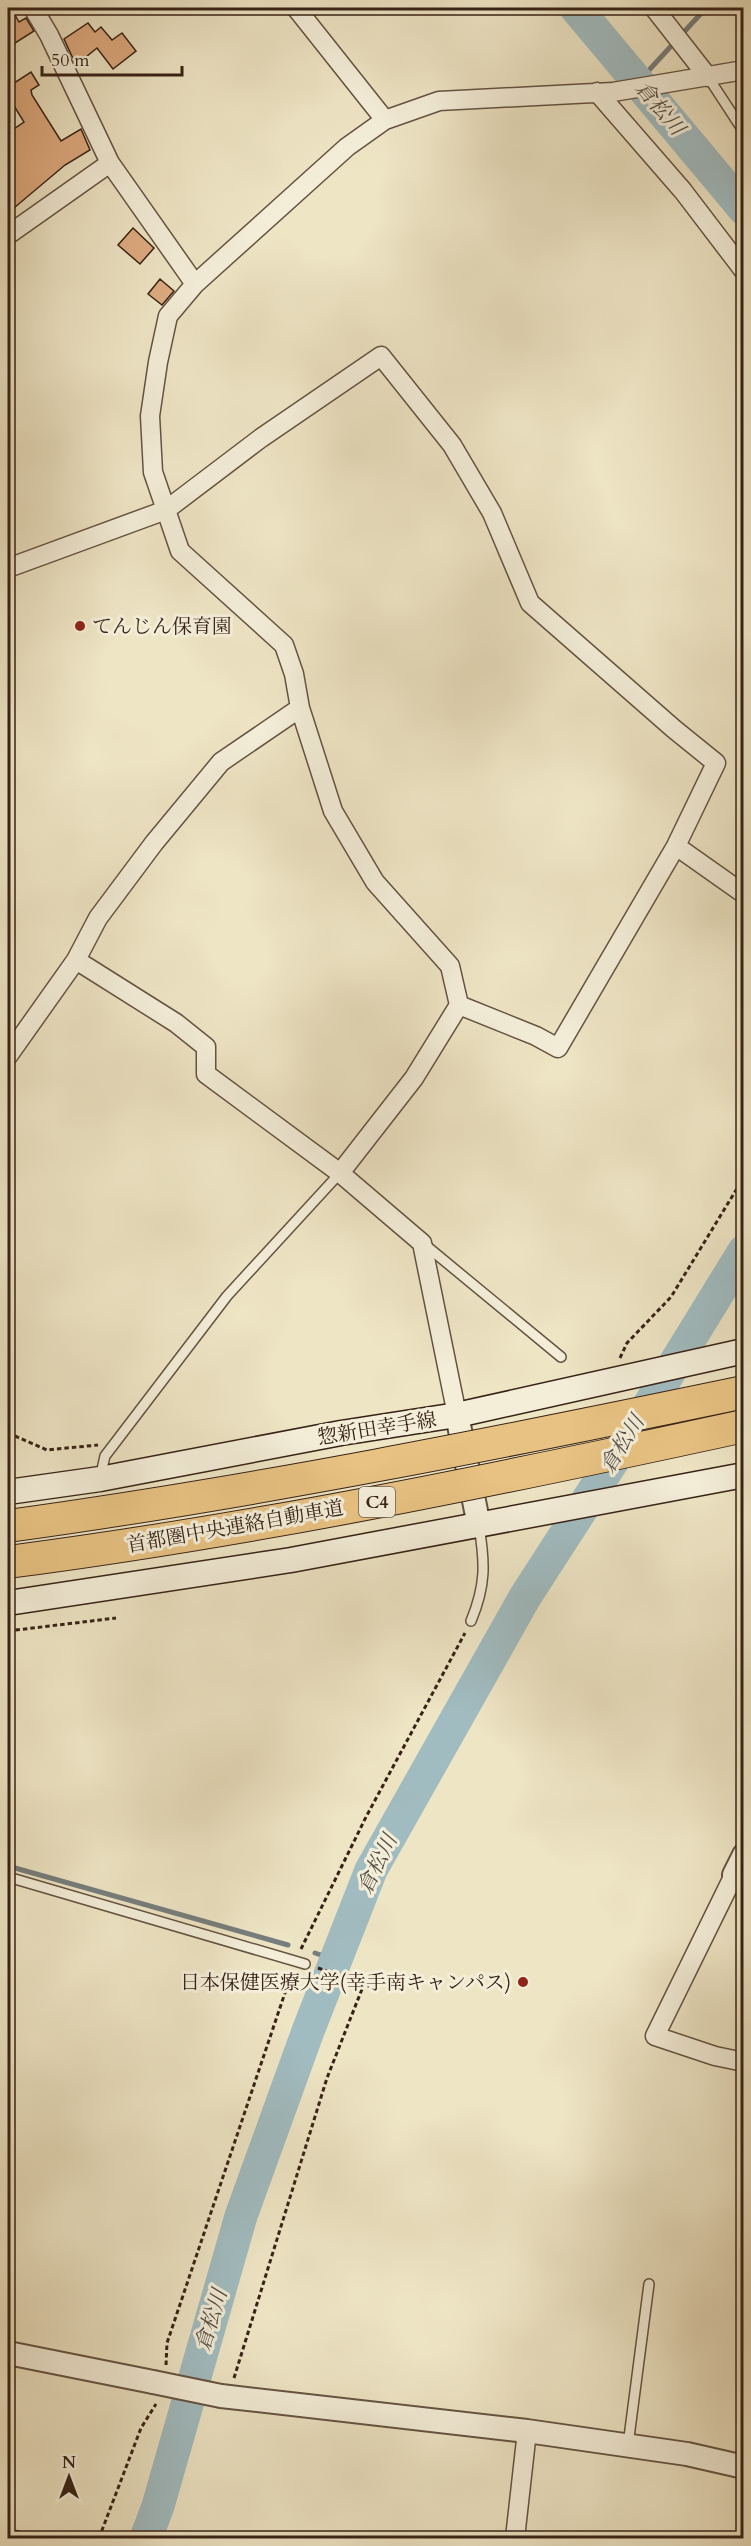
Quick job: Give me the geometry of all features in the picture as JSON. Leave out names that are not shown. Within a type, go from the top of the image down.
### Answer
[{"type":"highway","name":"首都圏中央連絡自動車道","points":[[8,1526],[448,1453],[744,1392]]},
{"type":"highway","name":"首都圏中央連絡自動車道","points":[[8,1562],[98,1550],[390,1500],[744,1426]]},
{"type":"main road","name":"惣新田幸手線","points":[[8,1492],[100,1479],[341,1432],[457,1415],[733,1354]]},
{"type":"main road","points":[[8,1603],[291,1560],[744,1475]]},
{"type":"street","points":[[33,8],[49,35],[110,163],[195,284]]},
{"type":"street","points":[[296,8],[385,120]]},
{"type":"street","points":[[654,8],[702,78]]},
{"type":"street","points":[[340,1173],[414,1078],[459,1005],[450,966],[375,882],[333,811],[300,708],[294,674],[284,645],[180,551],[153,472],[150,416],[168,316],[195,284],[347,147],[385,120],[439,101],[605,92],[744,70]]},
{"type":"street","points":[[605,92],[744,271]]},
{"type":"street","points":[[8,235],[110,163]]},
{"type":"street","points":[[8,566],[166,510],[261,438],[381,356],[452,444],[492,513],[530,603],[716,763],[676,846],[558,1048],[536,1036],[459,1005]]},
{"type":"street","points":[[8,1056],[76,960],[98,918],[154,843],[221,762],[300,708]]},
{"type":"street","points":[[676,846],[744,894]]},
{"type":"street","points":[[76,960],[176,1023],[206,1047],[206,1074],[340,1173],[422,1242],[479,1526]]},
{"type":"street","points":[[740,1869],[655,2036],[715,2056],[744,2062]]},
{"type":"street","points":[[8,2353],[224,2397],[527,2431],[687,2454],[744,2467]]},
{"type":"street","points":[[515,2538],[527,2431]]},
{"type":"lane","points":[[702,78],[744,132]]},
{"type":"lane","points":[[100,1479],[105,1456],[227,1296],[340,1173]]},
{"type":"lane","points":[[422,1242],[561,1357]]},
{"type":"lane","points":[[471,1621],[483,1586],[484,1563],[479,1526]]},
{"type":"lane","points":[[8,1877],[300,1962]]},
{"type":"lane","points":[[628,2445],[649,2284]]},
{"type":"path","points":[[621,1378],[620,1358],[627,1343],[671,1297],[744,1177]]},
{"type":"path","points":[[8,1434],[47,1450],[97,1445],[111,1449]]},
{"type":"path","points":[[8,1631],[116,1618]]},
{"type":"path","points":[[99,2538],[141,2428],[155,2409],[167,2343],[300,1962],[366,1816],[471,1621]]},
{"type":"path","points":[[300,1962],[380,1990]]},
{"type":"path","points":[[224,2397],[327,2078],[364,1984]]},
{"type":"path","points":[[8,2530],[54,2538]]},
{"type":"building","points":[[8,8],[11,8],[19,22],[26,18],[34,31],[8,45]]},
{"type":"building","points":[[88,23],[95,32],[101,27],[112,40],[122,33],[136,51],[113,69],[97,48],[76,65],[64,39]]},
{"type":"building","points":[[31,72],[39,85],[31,90],[32,95],[61,141],[81,129],[90,150],[65,165],[8,213],[8,133],[24,122],[8,96],[8,87]]},
{"type":"building","points":[[133,228],[154,248],[140,264],[118,245]]},
{"type":"building","points":[[160,279],[174,291],[162,305],[148,294]]},
{"type":"waterway","name":"倉松川","points":[[576,8],[744,209]]},
{"type":"waterway","points":[[639,81],[706,8]]},
{"type":"waterway","name":"倉松川","points":[[146,2538],[158,2506],[241,2216],[308,2031],[371,1870],[525,1597],[656,1394],[744,1251]]},
{"type":"waterway","points":[[8,1866],[288,1945]]},
{"type":"waterway","points":[[315,1953],[335,1960]]},
{"type":"place","name":"てんじん保育園","points":[[80,626]]},
{"type":"place","name":"日本保健医療大学(幸手南キャンパス)","points":[[523,1982]]}]
